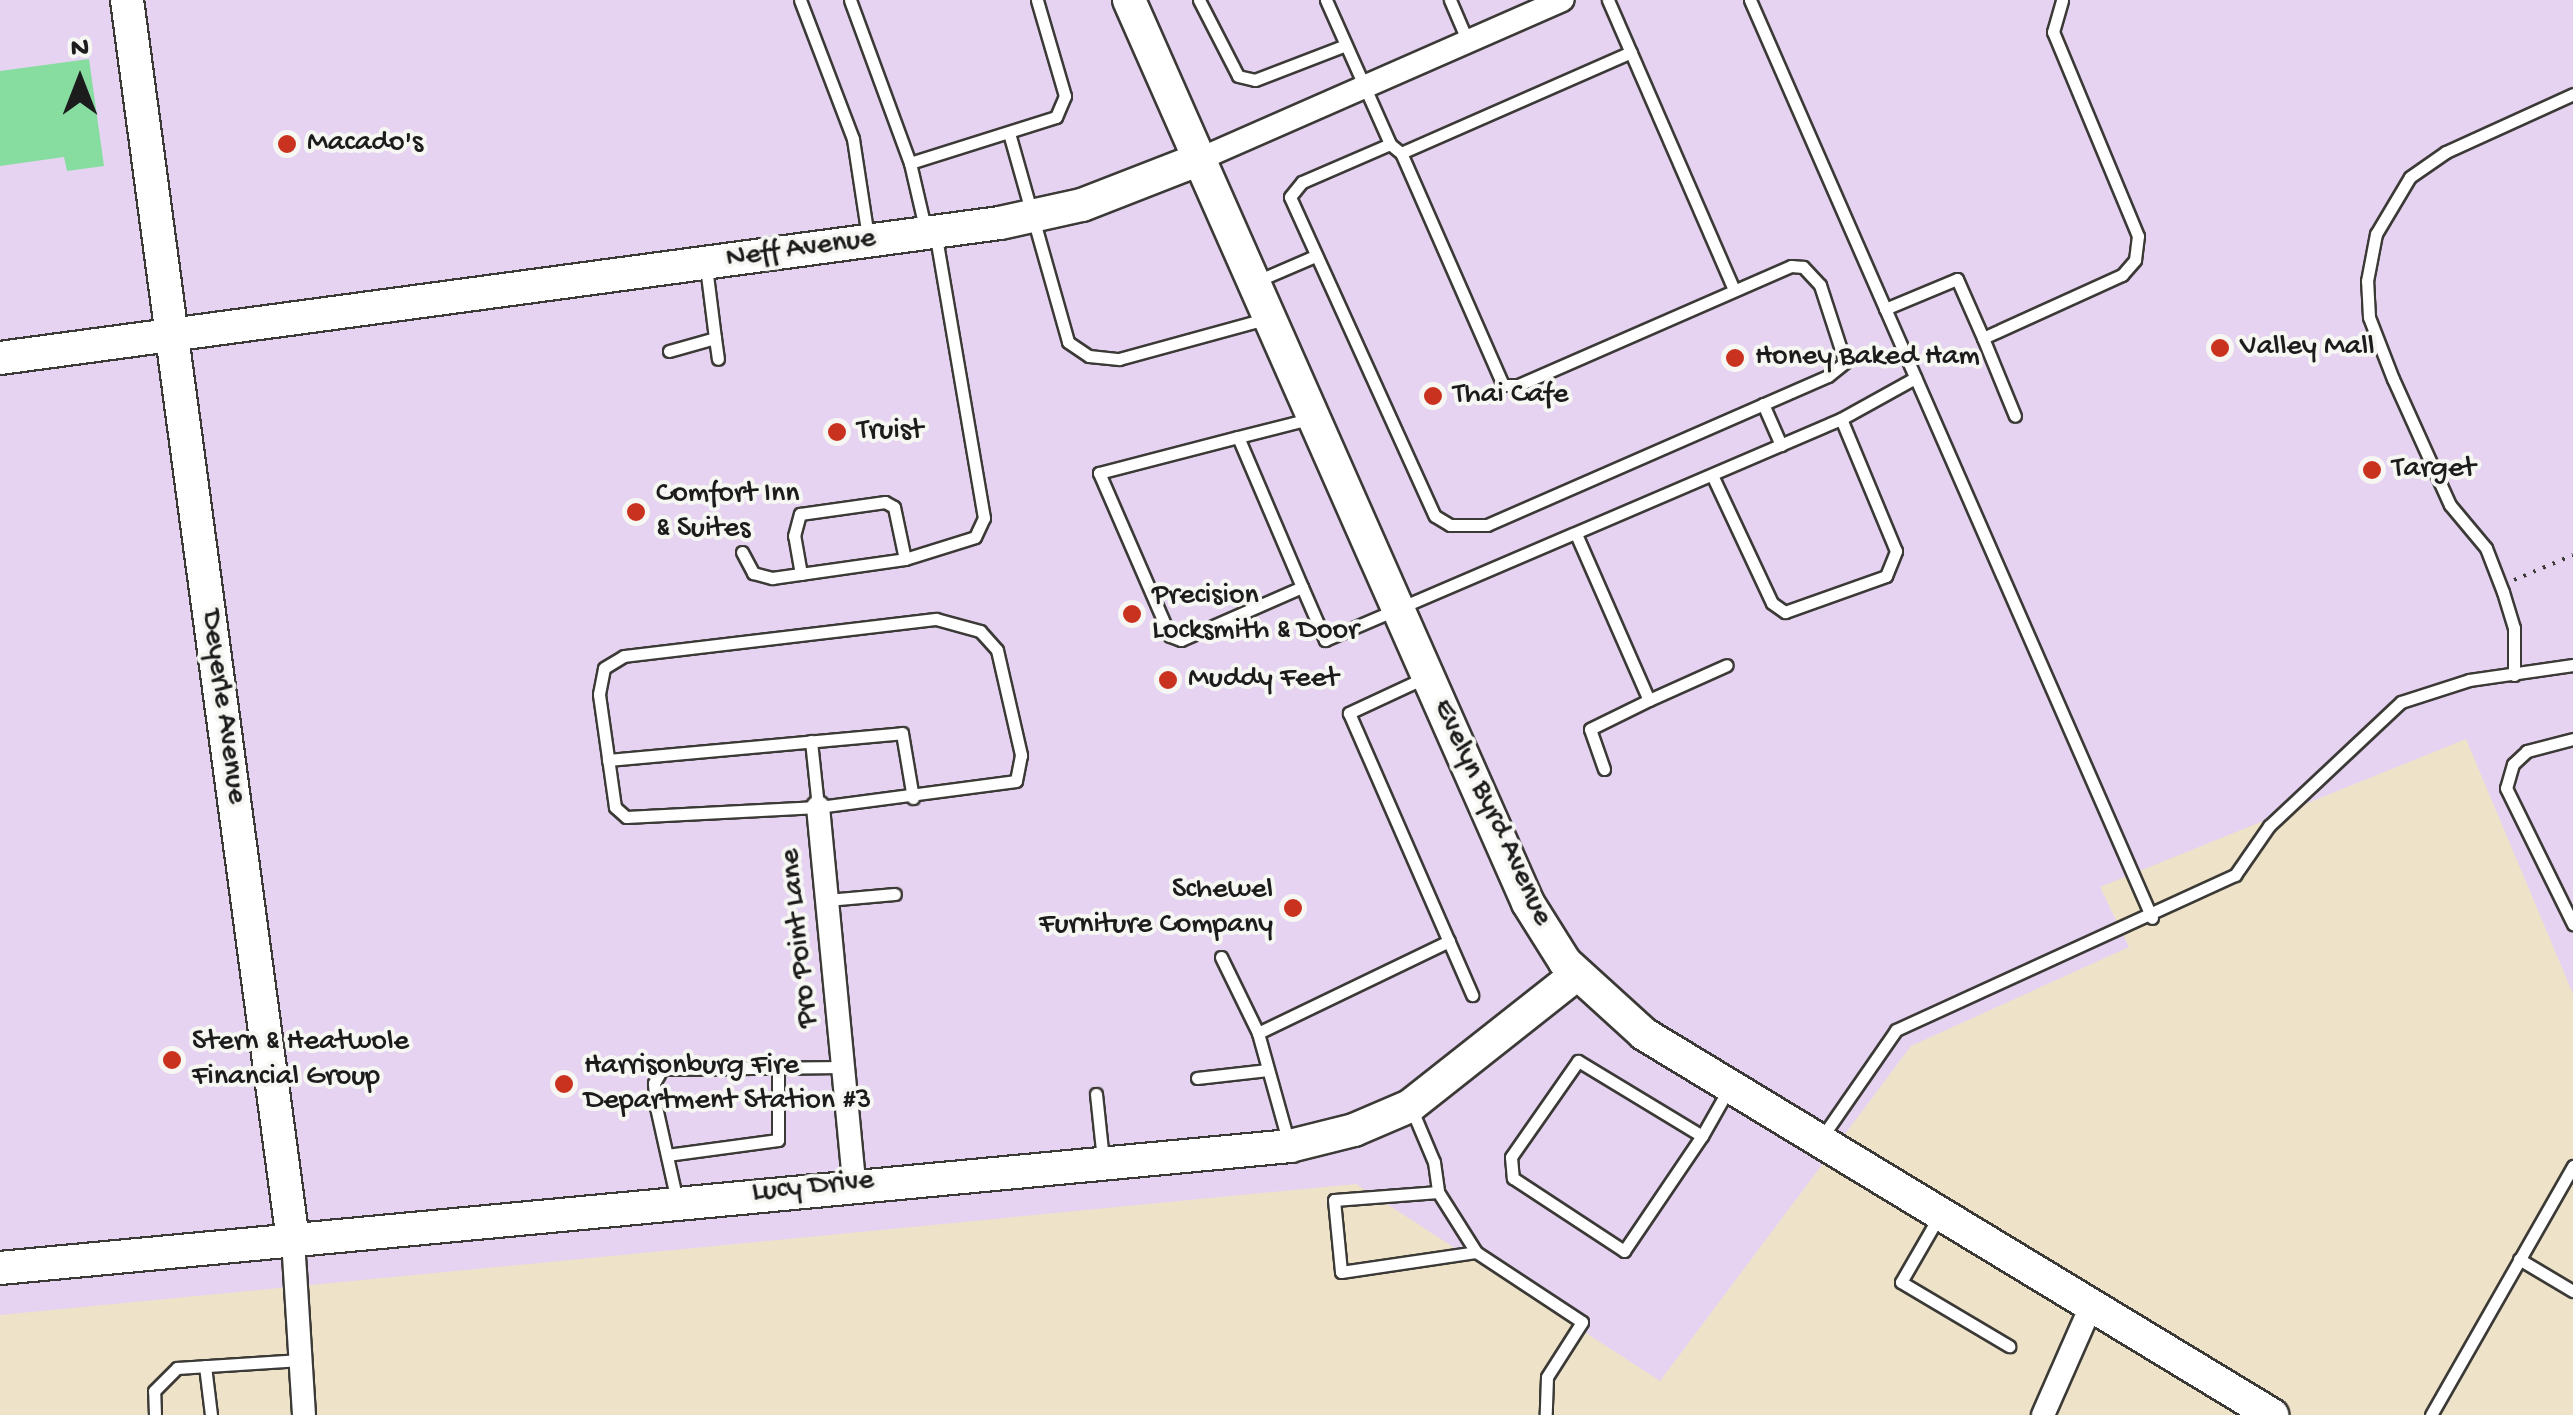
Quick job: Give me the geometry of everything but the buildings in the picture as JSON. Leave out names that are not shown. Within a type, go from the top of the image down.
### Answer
[{"type":"street","name":"Deyerle Avenue","points":[[127,0],[293,1240],[304,1415]]},
{"type":"street","name":"Evelyn Byrd Avenue","points":[[1129,0],[1528,903],[1576,975],[1630,1026],[2272,1415]]},
{"type":"street","name":"Neff Avenue","points":[[0,358],[1035,217],[1109,196],[1200,159],[1564,0]]},
{"type":"street","name":"Pro Point Lane","points":[[818,807],[854,1184]]},
{"type":"street","name":"Lucy Drive","points":[[0,1268],[854,1184],[1290,1146],[1354,1130],[1410,1106],[1576,975]]},
{"type":"street","points":[[2043,1415],[2091,1306]]},
{"type":"lane","points":[[800,0],[854,139],[868,241]]},
{"type":"lane","points":[[742,552],[754,573],[802,574],[905,560],[962,546],[975,537],[984,518],[931,233],[910,163],[850,0]]},
{"type":"lane","points":[[910,163],[1056,117],[1063,108],[1037,0]]},
{"type":"lane","points":[[1199,0],[1238,76],[1256,80],[1346,44]]},
{"type":"lane","points":[[1326,0],[1390,144],[1401,153],[1504,385],[1518,384],[1734,290],[1803,267],[1820,285],[1846,349],[1839,370],[1486,525],[1450,525],[1426,500],[1292,208],[1293,189],[1390,144]]},
{"type":"lane","points":[[1450,0],[1468,42]]},
{"type":"lane","points":[[1608,0],[1734,290]]},
{"type":"lane","points":[[1750,0],[2152,918]]},
{"type":"lane","points":[[1983,338],[2122,275],[2135,260],[2138,236],[2053,32],[2062,0]]},
{"type":"lane","points":[[1401,153],[1630,52]]},
{"type":"lane","points":[[2514,674],[2514,628],[2501,586],[2486,548],[2450,506],[2390,374],[2369,317],[2367,281],[2376,234],[2410,177],[2446,152],[2573,94]]},
{"type":"lane","points":[[1010,134],[1068,342],[1088,356],[1119,359],[1269,318]]},
{"type":"lane","points":[[1254,282],[1315,256]]},
{"type":"lane","points":[[706,263],[718,359]]},
{"type":"lane","points":[[1885,310],[1958,279],[2015,416]]},
{"type":"lane","points":[[669,351],[715,338]]},
{"type":"lane","points":[[1238,438],[1325,640],[1840,419],[1915,378]]},
{"type":"lane","points":[[1763,404],[1781,445]]},
{"type":"lane","points":[[1302,587],[1180,640],[1170,636],[1099,472],[1314,418]]},
{"type":"lane","points":[[1712,475],[1772,603],[1785,612],[1886,576],[1896,551],[1840,419]]},
{"type":"lane","points":[[802,574],[795,523],[800,514],[817,511],[886,502],[894,507],[905,560]]},
{"type":"lane","points":[[1576,534],[1649,700]]},
{"type":"lane","points":[[936,619],[980,631],[996,650],[1022,755],[1016,780],[913,798],[626,817],[615,807],[598,694],[604,668],[624,656],[936,619]]},
{"type":"lane","points":[[1604,769],[1590,728],[1727,665]]},
{"type":"lane","points":[[1820,1141],[1896,1030],[2152,918],[2235,875],[2269,826],[2401,702],[2469,680],[2573,665]]},
{"type":"lane","points":[[1428,676],[1349,713],[1472,994]]},
{"type":"lane","points":[[608,760],[902,733],[913,798]]},
{"type":"lane","points":[[2573,739],[2526,751],[2513,764],[2506,788],[2573,924]]},
{"type":"lane","points":[[811,742],[818,807]]},
{"type":"lane","points":[[827,900],[895,894]]},
{"type":"lane","points":[[1258,1033],[1449,941]]},
{"type":"lane","points":[[1221,958],[1258,1033],[1290,1146]]},
{"type":"lane","points":[[1702,1136],[1578,1061],[1511,1157],[1513,1178],[1624,1251],[1702,1136],[1730,1086]]},
{"type":"lane","points":[[677,1201],[654,1084],[662,1069],[778,1064],[843,1066]]},
{"type":"lane","points":[[666,1154],[778,1140],[778,1064]]},
{"type":"lane","points":[[1197,1078],[1268,1070]]},
{"type":"lane","points":[[1096,1094],[1103,1162]]},
{"type":"lane","points":[[1410,1106],[1434,1162],[1438,1192],[1476,1252],[1582,1322],[1547,1377],[1546,1415]]},
{"type":"lane","points":[[2431,1415],[2573,1166]]},
{"type":"lane","points":[[1438,1192],[1334,1200],[1341,1272],[1476,1252]]},
{"type":"lane","points":[[1940,1214],[1902,1282],[2009,1346]]},
{"type":"lane","points":[[2518,1260],[2573,1292]]},
{"type":"lane","points":[[155,1415],[154,1391],[177,1368],[302,1360]]},
{"type":"lane","points":[[205,1366],[210,1415]]},
{"type":"path","points":[[2501,586],[2573,555]]},
{"type":"shaded area","points":[[0,0],[2573,0],[2573,994],[2466,739],[2100,887],[2129,947],[1911,1046],[1660,1381],[1356,1184],[0,1315]]},
{"type":"green space","points":[[89,59],[104,166],[67,171],[64,157],[0,166],[0,71]]},
{"type":"place","name":"Macado's","points":[[287,144]]},
{"type":"place","name":"Valley Mall","points":[[2220,348]]},
{"type":"place","name":"Honey Baked Ham","points":[[1735,358]]},
{"type":"place","name":"Thai Cafe","points":[[1433,396]]},
{"type":"place","name":"Truist","points":[[837,432]]},
{"type":"place","name":"Target","points":[[2372,470]]},
{"type":"place","name":"Comfort Inn & Suites","points":[[636,512]]},
{"type":"place","name":"Precision Locksmith & Door","points":[[1132,614]]},
{"type":"place","name":"Muddy Feet","points":[[1168,680]]},
{"type":"place","name":"Schewel Furniture Company","points":[[1293,908]]},
{"type":"place","name":"Stern & Heatwole Financial Group","points":[[172,1060]]},
{"type":"place","name":"Harrisonburg Fire Department Station #3","points":[[564,1084]]}]
